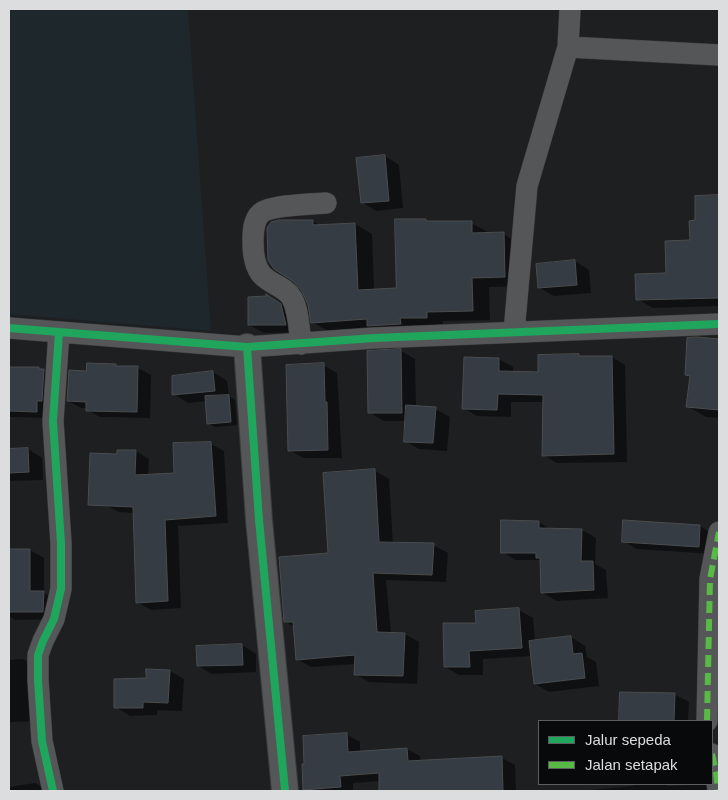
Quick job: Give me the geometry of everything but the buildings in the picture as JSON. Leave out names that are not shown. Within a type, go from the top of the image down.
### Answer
[{"type":"street","points":[[514,332],[527,186],[568,47],[570,9]]},
{"type":"street","points":[[568,47],[719,55]]},
{"type":"street","points":[[301,344],[298,316],[292,297],[288,291],[262,275],[256,265],[253,253],[253,227],[261,213],[271,209],[326,203]]},
{"type":"street","points":[[9,328],[247,347],[514,332],[719,324]]},
{"type":"street","points":[[54,791],[42,741],[38,655],[54,619],[60,589],[61,543],[53,421],[59,332]]},
{"type":"street","points":[[247,347],[259,520],[285,791]]},
{"type":"street","points":[[707,720],[710,579],[719,532]]},
{"type":"street","points":[[713,758],[718,791]]},
{"type":"shaded area","points":[[9,9],[188,9],[211,331],[9,314]]},
{"type":"marked path","points":[[707,720],[710,579],[719,532]]},
{"type":"marked path","points":[[713,758],[718,791]]},
{"type":"cycle path","points":[[9,328],[247,347],[374,338],[719,324]]},
{"type":"cycle path","points":[[53,791],[42,741],[38,655],[54,619],[61,589],[61,543],[53,421],[59,332]]},
{"type":"cycle path","points":[[247,347],[259,520],[285,791]]}]
